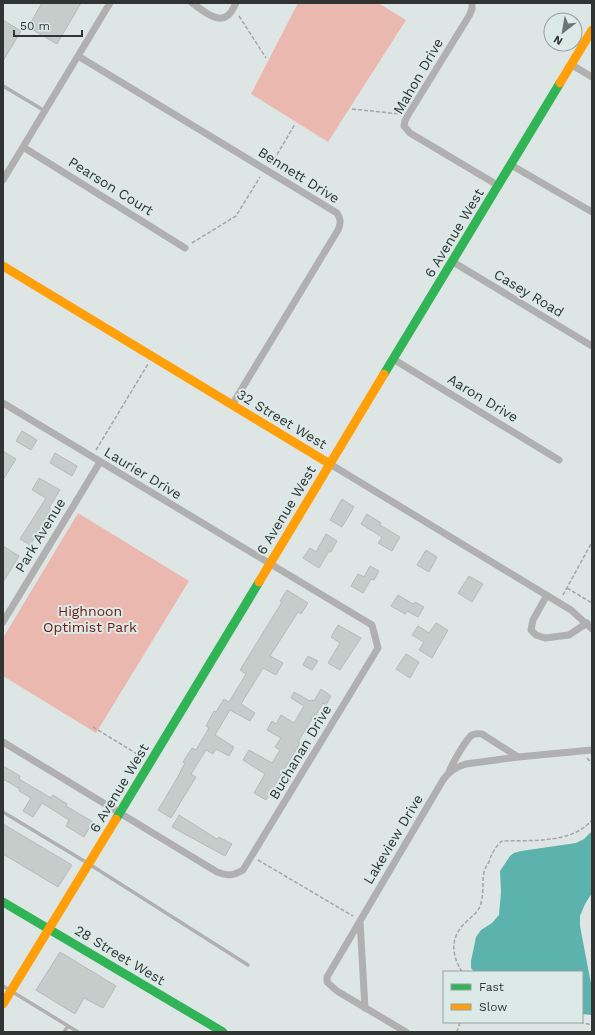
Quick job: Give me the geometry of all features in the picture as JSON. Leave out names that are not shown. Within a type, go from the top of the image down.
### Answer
[{"type":"street","points":[[3,180],[110,3]]},
{"type":"street","points":[[192,3],[216,18],[223,19],[228,16],[235,5]]},
{"type":"street","name":"Mahon Drive","points":[[472,3],[472,9],[469,16],[408,115],[404,126],[410,133],[499,186]]},
{"type":"street","name":"6 Avenue West","points":[[3,1004],[7,989],[50,929],[592,30]]},
{"type":"street","name":"Bennett Drive","points":[[78,56],[337,213],[340,218],[340,225],[232,405]]},
{"type":"street","points":[[572,65],[592,77]]},
{"type":"street","name":"Pearson Court","points":[[23,147],[185,248]]},
{"type":"street","points":[[511,165],[592,212]]},
{"type":"street","name":"Casey Road","points":[[453,262],[592,346]]},
{"type":"street","name":"32 Street West","points":[[3,266],[547,595],[571,610],[589,626],[569,635],[545,638],[536,635],[531,630],[533,620],[547,595]]},
{"type":"street","name":"Aaron Drive","points":[[393,359],[559,460]]},
{"type":"street","name":"Laurier Drive","points":[[3,403],[269,564]]},
{"type":"street","name":"Park Avenue","points":[[3,622],[100,462]]},
{"type":"street","name":"Buchanan Drive","points":[[120,813],[218,872],[227,876],[235,875],[243,870],[378,648],[372,625],[269,564]]},
{"type":"street","name":"Lakeview Drive","points":[[406,1032],[337,991],[327,982],[327,977],[471,736],[476,733],[482,734],[518,757]]},
{"type":"street","points":[[3,742],[120,813]]},
{"type":"street","points":[[449,772],[462,765],[518,757],[592,750]]},
{"type":"street","name":"28 Street West","points":[[3,902],[223,1032]]},
{"type":"street","points":[[360,920],[366,1008]]},
{"type":"lane","points":[[3,86],[45,111]]},
{"type":"lane","points":[[3,812],[89,864],[248,965]]},
{"type":"lane","points":[[7,989],[78,1032]]},
{"type":"lane","points":[[64,1032],[68,1026]]},
{"type":"path","points":[[235,5],[266,58]]},
{"type":"path","points":[[352,109],[408,115]]},
{"type":"path","points":[[185,248],[236,216],[271,164],[295,124]]},
{"type":"path","points":[[92,457],[152,356]]},
{"type":"path","points":[[592,542],[567,588],[592,603]]},
{"type":"path","points":[[93,727],[150,762]]},
{"type":"path","points":[[461,971],[454,957],[453,950],[456,936],[460,927],[474,915],[482,903],[484,873],[486,865],[490,861],[496,846],[502,841],[553,839],[580,831],[592,820]]},
{"type":"path","points":[[252,856],[360,920]]},
{"type":"green space","points":[[298,3],[378,3],[406,20],[328,142],[251,94]]},
{"type":"green space","name":"Highnoon Optimist Park","points":[[78,513],[189,581],[96,733],[3,676],[3,638]]},
{"type":"water","points":[[592,831],[592,893],[580,916],[580,926],[592,989],[592,1015],[583,1014],[583,971],[473,971],[471,968],[476,937],[481,930],[492,923],[499,915],[501,892],[500,871],[510,856],[521,851],[576,843],[584,839]]},
{"type":"building","points":[[42,3],[81,3],[57,44],[28,27]]},
{"type":"building","points":[[3,20],[21,31],[3,61]]},
{"type":"building","points":[[22,431],[37,440],[31,450],[16,441]]},
{"type":"building","points":[[3,451],[16,459],[3,480]]},
{"type":"building","points":[[55,453],[77,466],[72,476],[50,463]]},
{"type":"building","points":[[39,478],[60,490],[30,545],[20,539],[46,498],[32,490]]},
{"type":"building","points":[[342,499],[354,507],[342,527],[330,520]]},
{"type":"building","points":[[367,514],[381,523],[380,525],[400,537],[392,551],[378,543],[382,537],[361,524]]},
{"type":"building","points":[[326,534],[337,541],[319,568],[303,558],[310,548],[316,552]]},
{"type":"building","points":[[3,546],[19,556],[3,582]]},
{"type":"building","points":[[426,550],[437,557],[429,572],[417,565]]},
{"type":"building","points":[[370,566],[379,571],[374,580],[371,579],[363,593],[351,586],[358,574],[364,577]]},
{"type":"building","points":[[469,576],[483,584],[472,602],[458,593]]},
{"type":"building","points":[[287,590],[308,603],[301,614],[298,612],[270,656],[283,663],[276,675],[263,668],[241,704],[255,713],[250,721],[230,710],[215,735],[234,747],[229,756],[216,749],[213,754],[206,750],[191,774],[196,777],[171,818],[158,810],[185,763],[183,762],[192,748],[196,750],[209,728],[206,726],[214,711],[216,712],[224,699],[229,702],[246,674],[240,670],[282,602],[280,601]]},
{"type":"building","points":[[398,595],[413,604],[415,602],[424,607],[418,617],[407,611],[405,614],[391,606]]},
{"type":"building","points":[[436,623],[448,630],[432,658],[419,650],[424,642],[412,635],[418,626],[429,633]]},
{"type":"building","points":[[338,625],[361,638],[340,670],[328,663],[340,643],[331,637]]},
{"type":"building","points":[[406,654],[419,662],[410,678],[396,669]]},
{"type":"building","points":[[308,656],[318,661],[312,670],[303,665]]},
{"type":"building","points":[[321,689],[331,696],[326,705],[323,703],[316,715],[315,714],[298,742],[300,743],[266,800],[254,793],[265,774],[243,760],[249,750],[272,763],[280,750],[275,747],[281,738],[267,730],[272,721],[276,724],[281,715],[294,723],[304,706],[291,698],[294,692],[310,701],[314,701]]},
{"type":"building","points":[[3,766],[20,776],[19,779],[51,798],[53,795],[67,804],[66,806],[93,822],[84,837],[66,826],[69,820],[42,803],[33,817],[23,811],[31,798],[19,791],[20,789],[3,779]]},
{"type":"building","points":[[179,815],[217,839],[219,837],[232,844],[225,856],[172,827]]},
{"type":"building","points":[[3,824],[72,865],[58,887],[3,854]]},
{"type":"building","points":[[60,952],[116,986],[103,1008],[84,998],[75,1014],[36,990]]},
{"type":"traffic: fast","points":[[384,374],[560,83]]},
{"type":"traffic: fast","points":[[116,819],[259,582]]},
{"type":"traffic: fast","points":[[3,902],[223,1032]]},
{"type":"traffic: slow","points":[[560,83],[592,30]]},
{"type":"traffic: slow","points":[[3,266],[330,464]]},
{"type":"traffic: slow","points":[[259,582],[384,374]]},
{"type":"traffic: slow","points":[[3,1004],[116,819]]}]
